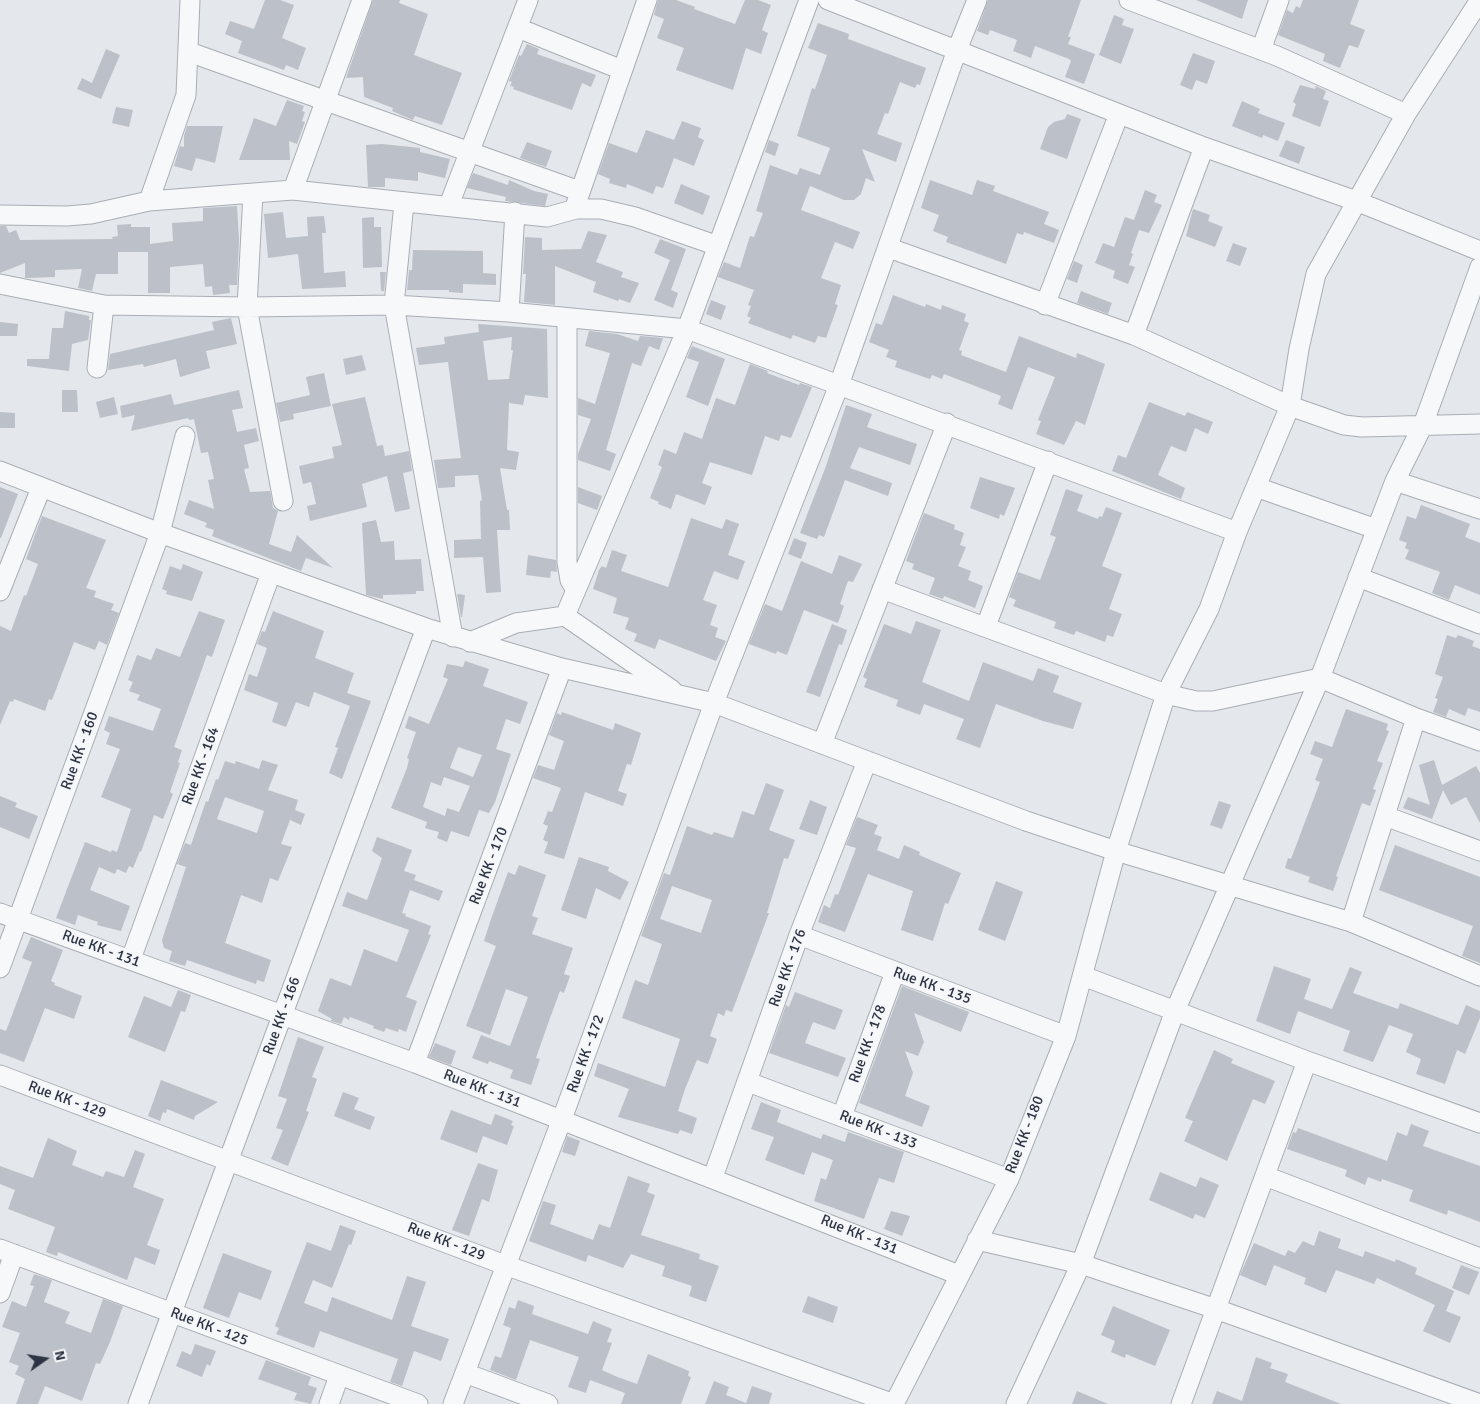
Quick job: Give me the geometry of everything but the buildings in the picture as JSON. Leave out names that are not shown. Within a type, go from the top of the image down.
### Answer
[{"type":"street","points":[[149,201],[186,95],[190,0]]},
{"type":"street","points":[[293,190],[362,0]]},
{"type":"street","points":[[450,205],[528,0]]},
{"type":"street","points":[[0,215],[75,215],[149,201],[293,190],[404,203],[450,205],[547,217],[577,200],[647,0]]},
{"type":"street","points":[[565,616],[687,329],[808,0]]},
{"type":"street","points":[[828,0],[1204,147],[1356,201],[1480,251]]},
{"type":"street","name":"Rue KK - 172","points":[[453,1404],[562,1119],[714,703],[840,385],[957,50],[977,0]]},
{"type":"street","points":[[1129,0],[1261,50],[1406,114]]},
{"type":"street","points":[[1261,50],[1279,0]]},
{"type":"street","name":"Rue KK - 180","points":[[894,1404],[976,1240],[1009,1179],[1066,1036],[1116,851],[1166,694],[1209,608],[1237,532],[1290,406],[1299,349],[1316,274],[1406,114],[1480,0]]},
{"type":"street","points":[[518,28],[622,70]]},
{"type":"street","points":[[189,52],[469,153],[601,209],[635,217],[718,246]]},
{"type":"street","points":[[1045,304],[1119,114]]},
{"type":"street","points":[[1134,335],[1204,147]]},
{"type":"street","points":[[252,193],[247,307],[283,500]]},
{"type":"street","points":[[404,203],[394,305],[462,639]]},
{"type":"street","points":[[509,312],[515,212]]},
{"type":"street","points":[[889,248],[1134,335],[1290,406],[1344,425],[1362,427],[1480,424]]},
{"type":"street","points":[[1016,1404],[1081,1264],[1175,1011],[1320,678],[1395,481],[1422,425],[1480,267]]},
{"type":"street","points":[[0,284],[104,305],[247,307],[394,305],[509,312],[687,329],[947,423],[1237,532]]},
{"type":"street","points":[[97,368],[104,305]]},
{"type":"street","points":[[567,318],[567,562],[570,580],[576,590]]},
{"type":"street","points":[[822,744],[947,423]]},
{"type":"street","name":"Rue KK - 160","points":[[0,968],[160,533],[185,436]]},
{"type":"street","points":[[986,626],[1048,461]]},
{"type":"street","points":[[0,471],[160,533],[426,628],[562,668],[714,703],[1026,821],[1116,851],[1351,922],[1480,976]]},
{"type":"street","points":[[1395,481],[1480,510]]},
{"type":"street","points":[[1256,487],[1376,529]]},
{"type":"street","points":[[0,591],[41,488]]},
{"type":"street","name":"Rue KK - 164","points":[[131,960],[271,573]]},
{"type":"street","points":[[1358,577],[1480,624]]},
{"type":"street","points":[[882,589],[1166,694],[1196,701],[1213,700],[1320,678],[1416,718],[1480,741]]},
{"type":"street","points":[[462,639],[516,623],[565,616],[679,695]]},
{"type":"street","name":"Rue KK - 166","points":[[138,1404],[426,628]]},
{"type":"street","name":"Rue KK - 170","points":[[414,1063],[562,668]]},
{"type":"street","points":[[1351,922],[1416,718]]},
{"type":"street","name":"Rue KK - 176","points":[[713,1177],[799,935],[867,761]]},
{"type":"street","points":[[1385,816],[1480,851]]},
{"type":"street","name":"Rue KK - 131","points":[[0,913],[414,1063],[713,1177],[959,1275]]},
{"type":"street","name":"Rue KK - 135","points":[[799,935],[1066,1036]]},
{"type":"street","name":"Rue KK - 178","points":[[842,1116],[895,972]]},
{"type":"street","points":[[1083,976],[1307,1062],[1480,1123]]},
{"type":"street","points":[[1181,1404],[1307,1062]]},
{"type":"street","name":"Rue KK - 129","points":[[0,1075],[505,1265],[894,1404]]},
{"type":"street","name":"Rue KK - 133","points":[[748,1082],[1009,1179]]},
{"type":"street","points":[[1265,1176],[1480,1258]]},
{"type":"street","points":[[976,1240],[1081,1264],[1216,1309],[1480,1404]]},
{"type":"street","points":[[0,1293],[7,1252]]},
{"type":"street","name":"Rue KK - 125","points":[[7,1252],[418,1404]]},
{"type":"street","points":[[465,1374],[548,1404]]},
{"type":"street","points":[[329,1404],[339,1376]]}]
